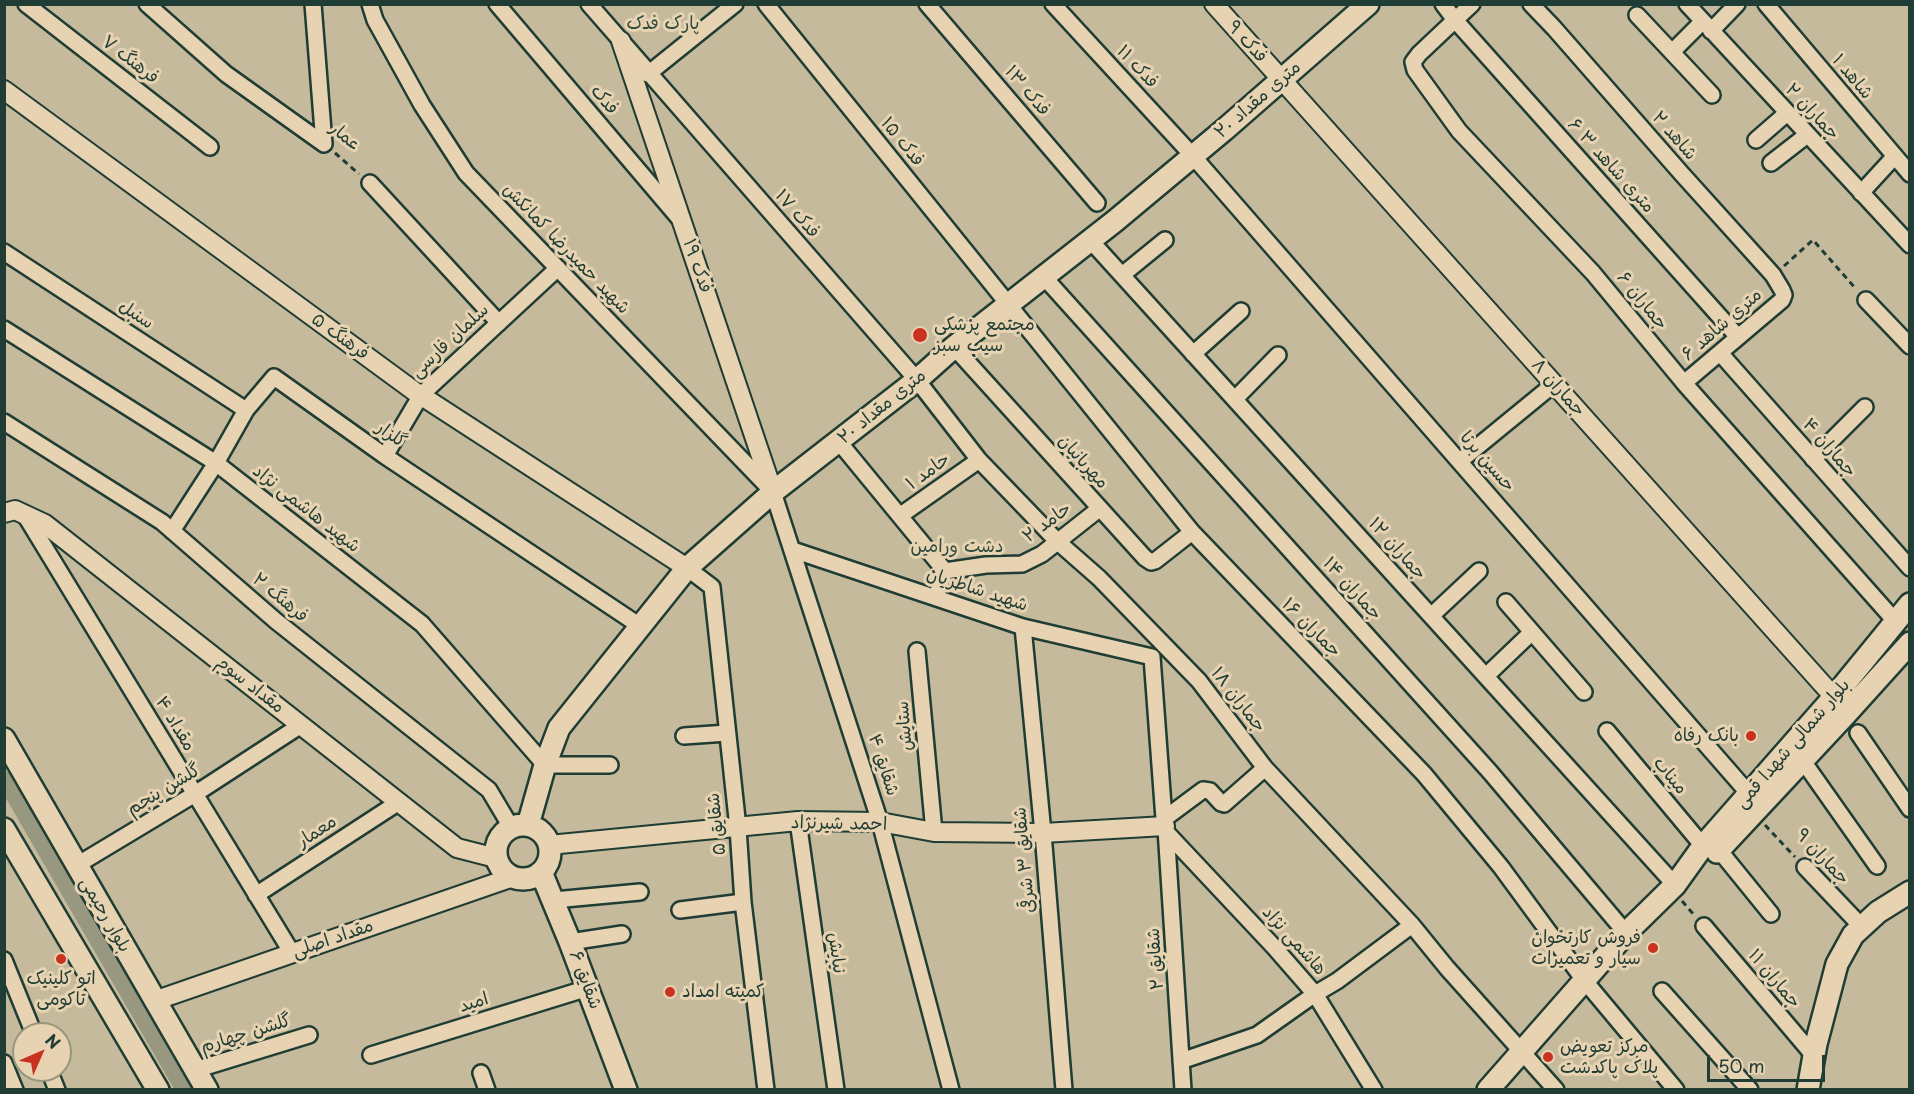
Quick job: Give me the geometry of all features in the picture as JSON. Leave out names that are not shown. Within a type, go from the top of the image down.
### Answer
[{"type":"main road","name":"۲۰ متری مقداد","points":[[519,826],[559,728],[687,568],[773,492],[917,380],[954,347],[1090,240],[1368,4]]},
{"type":"main road","name":"بلوار شمالی شهدا قمی","points":[[1488,1089],[1626,933],[1677,890],[1711,848],[1752,804],[1910,604]]},
{"type":"main road","name":"بلوار شمالی شهدا قمی","points":[[1752,804],[1803,761],[1910,643]]},
{"type":"main road","name":"بلوار رحیمی","points":[[4,739],[207,1089]]},
{"type":"main road","points":[[519,826],[538,829],[545,836],[549,845],[550,855],[547,865],[532,877],[522,879],[513,877],[499,866],[496,858],[495,849],[498,840],[519,826]]},
{"type":"main road","points":[[8,842],[158,1089]]},
{"type":"main road","name":"شقایق ۶","points":[[541,872],[554,900],[626,1089]]},
{"type":"main road","points":[[1808,1089],[1837,964],[1853,935],[1878,912],[1910,892]]},
{"type":"street","name":"فرهنگ ۷","points":[[26,4],[210,147]]},
{"type":"street","name":"عمار","points":[[147,4],[226,74],[324,144]]},
{"type":"street","points":[[313,4],[324,144]]},
{"type":"street","name":"شهید حمیدرضا کمانکش","points":[[370,4],[375,20],[422,105],[466,173],[773,492]]},
{"type":"street","name":"فدک","points":[[497,4],[681,221]]},
{"type":"street","name":"فدک ۱۷","points":[[589,4],[917,380]]},
{"type":"street","points":[[648,74],[735,4]]},
{"type":"street","name":"فدک ۱۵","points":[[765,4],[1008,304]]},
{"type":"street","name":"فدک ۱۳","points":[[927,4],[1097,203]]},
{"type":"street","name":"فدک ۱۱","points":[[1053,4],[1192,155]]},
{"type":"street","name":"فدک ۹","points":[[1214,4],[1281,80]]},
{"type":"street","points":[[1443,4],[1455,20]]},
{"type":"street","name":"جماران ۶","points":[[1472,4],[1419,54],[1413,62],[1415,70],[1459,131],[1593,273],[1684,383],[1896,622]]},
{"type":"street","name":"شاهد ۲","points":[[1531,4],[1773,275],[1784,295]]},
{"type":"street","name":"جماران ۲","points":[[1687,4],[1861,193],[1907,238]]},
{"type":"street","points":[[1672,52],[1737,4]]},
{"type":"street","name":"شاهد ۱","points":[[1766,4],[1910,174]]},
{"type":"street","points":[[1637,15],[1712,95]]},
{"type":"street","name":"۶ متری شاهد ۳","points":[[1455,20],[1738,338]]},
{"type":"street","name":"فدک ۱۹","points":[[621,41],[773,492]]},
{"type":"street","name":"جماران ۸","points":[[1281,80],[1834,698]]},
{"type":"street","name":"فرهنگ ۵","points":[[4,90],[421,395],[687,568]]},
{"type":"street","points":[[1756,140],[1787,113]]},
{"type":"street","points":[[1771,163],[1808,135]]},
{"type":"street","name":"حسین برنا","points":[[1192,155],[1460,461],[1752,804]]},
{"type":"street","points":[[1861,193],[1894,157]]},
{"type":"street","points":[[370,183],[499,323]]},
{"type":"street","name":"جماران ۱۲","points":[[1090,240],[1677,890]]},
{"type":"street","points":[[1122,275],[1166,240]]},
{"type":"street","name":"سنبل","points":[[4,252],[246,410]]},
{"type":"street","name":"سلمان فارسی","points":[[385,456],[421,395],[558,268]]},
{"type":"street","name":"جماران ۱۴","points":[[1044,277],[1482,763],[1626,933]]},
{"type":"street","name":"۶ متری شاهد","points":[[1684,383],[1782,300],[1784,295]]},
{"type":"street","points":[[1866,300],[1910,346]]},
{"type":"street","name":"جماران ۱۶","points":[[1008,304],[1192,532],[1424,774],[1501,867],[1584,980],[1676,1089]]},
{"type":"street","points":[[1193,354],[1241,311]]},
{"type":"street","name":"شهید هاشمی نژاد","points":[[4,329],[216,463],[422,624],[545,765]]},
{"type":"street","name":"مهربانیان","points":[[954,347],[1099,509],[1151,562],[1192,532]]},
{"type":"street","name":"جماران ۴","points":[[1720,353],[1910,568]]},
{"type":"street","points":[[1235,399],[1278,355]]},
{"type":"street","name":"گلزار","points":[[172,531],[216,463],[246,410],[274,377],[385,456],[640,626]]},
{"type":"street","name":"جماران ۱۸","points":[[917,380],[979,460],[1058,542],[1099,578],[1199,681],[1265,768],[1412,925],[1556,1089]]},
{"type":"street","points":[[1460,461],[1554,384]]},
{"type":"street","points":[[1813,459],[1864,408]]},
{"type":"street","name":"فرهنگ ۲","points":[[4,422],[162,522],[276,621],[489,790],[519,826]]},
{"type":"street","points":[[839,442],[945,571],[936,597]]},
{"type":"street","name":"حامد ۱","points":[[901,515],[979,460]]},
{"type":"street","name":"شقایق ۴","points":[[773,492],[880,822],[951,1089]]},
{"type":"street","name":"حامد ۲","points":[[945,571],[986,565],[1022,564],[1042,554],[1099,509]]},
{"type":"street","name":"مقداد سوم","points":[[4,513],[15,510],[45,524],[458,848],[496,858]]},
{"type":"street","name":"مقداد ۴","points":[[25,515],[292,953]]},
{"type":"street","name":"شهید شاطریان","points":[[793,550],[1023,627],[1152,657]]},
{"type":"street","name":"شقایق ۵","points":[[687,568],[712,587],[744,902],[766,1089]]},
{"type":"street","points":[[1431,616],[1479,571]]},
{"type":"street","points":[[1506,602],[1584,692]]},
{"type":"street","name":"شقایق ۳ شرقی","points":[[1023,627],[1064,1089]]},
{"type":"street","points":[[1486,676],[1532,632]]},
{"type":"street","points":[[1152,657],[1164,644]]},
{"type":"street","name":"ستایش","points":[[917,651],[934,832]]},
{"type":"street","name":"شقایق ۲","points":[[1152,657],[1183,1089]]},
{"type":"street","name":"گلشن پنجم","points":[[77,865],[195,795],[301,725]]},
{"type":"street","name":"میناب","points":[[1607,731],[1771,914]]},
{"type":"street","points":[[684,736],[727,733]]},
{"type":"street","points":[[1858,733],[1910,809]]},
{"type":"street","points":[[1803,761],[1877,866]]},
{"type":"street","points":[[545,765],[610,765]]},
{"type":"street","points":[[1165,826],[1203,790],[1210,791],[1224,804],[1265,768]]},
{"type":"street","name":"معمار","points":[[256,895],[399,802]]},
{"type":"street","name":"احمد شیرنژاد","points":[[549,845],[798,821],[880,822],[934,832],[1043,833],[1165,826]]},
{"type":"street","name":"نیایش","points":[[798,821],[836,1089]]},
{"type":"street","name":"هاشمی نژاد","points":[[1165,826],[1315,994],[1374,1089]]},
{"type":"street","name":"جماران ۹","points":[[1805,867],[1862,927]]},
{"type":"street","name":"مقداد اصلی","points":[[154,1001],[513,877]]},
{"type":"street","points":[[554,900],[640,892]]},
{"type":"street","points":[[680,910],[744,902]]},
{"type":"street","points":[[1181,1061],[1257,1035],[1337,981],[1412,925]]},
{"type":"street","name":"جماران ۱۱","points":[[1704,926],[1814,1056]]},
{"type":"street","points":[[570,942],[622,934]]},
{"type":"street","points":[[4,960],[29,1022]]},
{"type":"street","name":"امید","points":[[370,1055],[588,988]]},
{"type":"street","points":[[1662,991],[1750,1089]]},
{"type":"street","name":"گلشن چهارم","points":[[195,1070],[309,1035]]},
{"type":"street","points":[[4,1063],[15,1089]]},
{"type":"street","points":[[481,1073],[487,1089]]},
{"type":"path","name":"عمار","points":[[324,144],[370,183]]},
{"type":"path","points":[[1773,275],[1813,240],[1866,300]]},
{"type":"path","name":"جماران ۹","points":[[1752,804],[1805,867]]},
{"type":"path","points":[[1677,890],[1704,926]]},
{"type":"green space","name":"دشت ورامین","points":[[5,5],[1909,5],[1909,1089],[5,1090]]},
{"type":"waterway","points":[[4,779],[184,1090]]},
{"type":"place","name":"مجتمع پزشکی سیب سبز","points":[[920,335]]},
{"type":"place","name":"بانک رفاه","points":[[1751,736]]},
{"type":"place","name":"فروش کارتخوان سیار و تعمیرات","points":[[1653,948]]},
{"type":"place","name":"اتو کلینیک تاکومی","points":[[61,959]]},
{"type":"place","name":"کمیته امداد","points":[[670,992]]},
{"type":"place","name":"مرکز تعویض پلاک پاکدشت","points":[[1548,1057]]},
{"type":"park label","name":"پارک فدک","points":[[663,24]]}]
